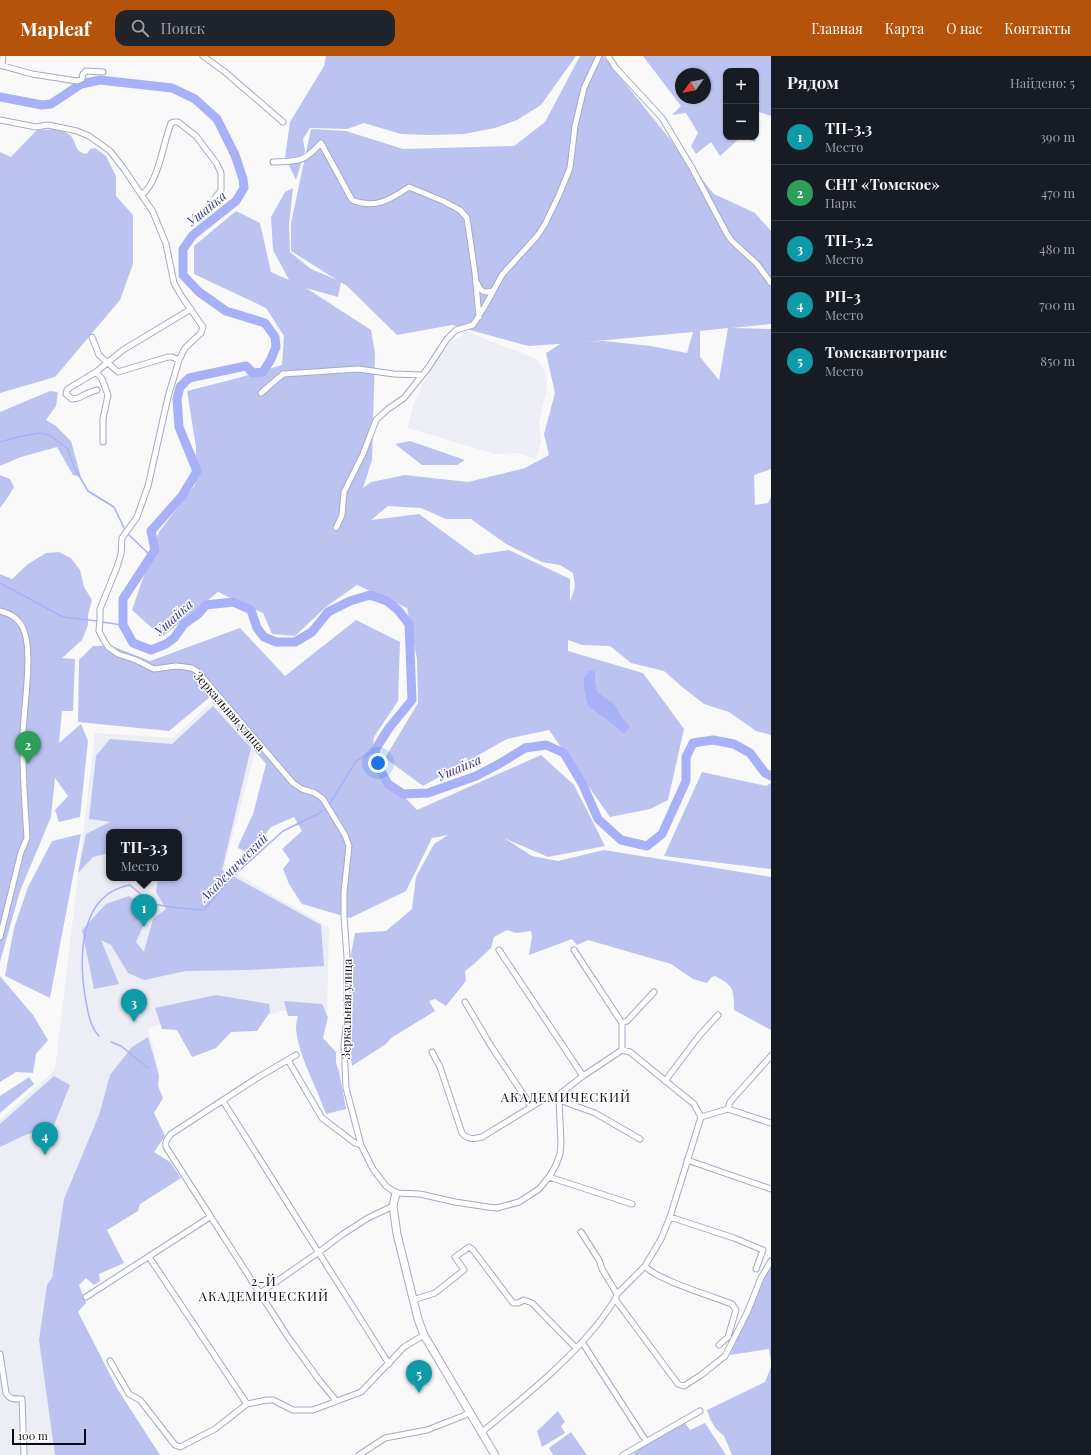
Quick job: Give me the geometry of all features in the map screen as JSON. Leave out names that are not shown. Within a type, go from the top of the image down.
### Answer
[{"type":"street","points":[[3,56],[1,66],[32,74],[77,81],[82,79],[83,74],[86,71],[103,72]]},
{"type":"street","points":[[203,56],[225,72],[283,122]]},
{"type":"street","points":[[336,528],[342,515],[344,492],[363,454],[376,420],[388,409],[404,398],[447,339],[456,330],[473,325],[502,275],[538,235],[545,224],[570,168],[575,126],[584,88],[599,56]]},
{"type":"street","points":[[608,56],[620,72],[662,118],[692,168],[727,234],[732,241],[757,264],[771,283]]},
{"type":"street","name":"Зеркальная улица","points":[[0,120],[36,127],[48,125],[61,127],[89,136],[110,151],[142,194],[153,212],[162,232],[174,283],[179,293],[202,324],[203,330],[184,348],[179,360],[168,397],[148,486],[137,517],[122,538],[121,554],[117,567],[100,609],[100,631],[108,647],[118,654],[136,660],[146,666],[154,669],[176,666],[185,667],[192,668],[198,672],[293,783],[302,789],[316,793],[323,799],[345,835],[349,846],[344,892],[347,957],[347,1019],[344,1044],[346,1088],[361,1145],[376,1173],[386,1186],[396,1193]]},
{"type":"street","points":[[142,194],[149,187],[155,175],[168,129],[171,123],[178,122],[196,136],[217,164],[221,173],[221,190],[200,218]]},
{"type":"street","points":[[272,162],[300,161],[315,150],[321,143],[352,200],[362,204],[381,203],[389,200],[409,187],[443,201],[460,210],[467,218],[476,282],[479,317]]},
{"type":"street","points":[[476,282],[483,292],[487,293],[493,290]]},
{"type":"street","points":[[97,390],[91,391],[81,398],[76,399],[72,399],[66,394],[67,390],[96,372],[123,350],[191,309]]},
{"type":"street","points":[[92,337],[99,355],[118,372],[168,357],[179,360]]},
{"type":"street","points":[[261,393],[283,374],[358,369],[394,374],[422,375]]},
{"type":"street","points":[[96,372],[102,379],[108,395],[103,419],[103,442]]},
{"type":"street","points":[[0,612],[11,614],[24,629],[27,639],[28,662],[23,739],[27,838],[21,852],[0,937]]},
{"type":"street","points":[[500,950],[583,1076]]},
{"type":"street","points":[[574,950],[622,1023],[622,1050]]},
{"type":"street","points":[[622,1023],[627,1020],[654,992]]},
{"type":"street","points":[[465,1002],[531,1106]]},
{"type":"street","points":[[665,1081],[698,1036],[718,1015]]},
{"type":"street","points":[[482,1432],[576,1348],[596,1326],[616,1296],[644,1266],[661,1239],[670,1217],[701,1116],[694,1104],[630,1052],[622,1050],[583,1076],[561,1093],[559,1100],[561,1132],[560,1148],[556,1165],[549,1177],[539,1189],[529,1196],[519,1202],[497,1208],[455,1202],[420,1194],[396,1193],[392,1206],[397,1234],[418,1319],[424,1335],[495,1455]]},
{"type":"street","points":[[432,1052],[440,1067],[462,1133],[467,1137],[474,1139],[482,1137],[531,1106],[544,1099],[551,1098],[595,1113],[640,1139]]},
{"type":"street","points":[[296,1055],[171,1134],[166,1140],[166,1147],[288,1337],[335,1401]]},
{"type":"street","points":[[728,1109],[730,1102],[771,1056]]},
{"type":"street","points":[[288,1060],[322,1118],[355,1143],[361,1145]]},
{"type":"street","points":[[223,1101],[389,1364]]},
{"type":"street","points":[[701,1116],[728,1109],[771,1123]]},
{"type":"street","points":[[687,1160],[771,1189]]},
{"type":"street","points":[[549,1177],[632,1204]]},
{"type":"street","points":[[260,1293],[343,1234],[368,1218],[392,1206]]},
{"type":"street","points":[[86,1297],[210,1217]]},
{"type":"street","points":[[670,1217],[734,1238],[763,1250],[756,1269]]},
{"type":"street","points":[[581,1232],[600,1260],[602,1269],[616,1296],[678,1384],[684,1386],[725,1356],[747,1313],[761,1278],[771,1261]]},
{"type":"street","points":[[413,1300],[435,1293],[464,1270],[455,1257],[469,1247],[473,1250],[513,1303],[518,1304],[524,1300],[532,1303],[576,1348]]},
{"type":"street","points":[[149,1257],[247,1404]]},
{"type":"street","points":[[644,1266],[652,1273],[735,1306],[736,1310],[728,1337],[719,1345]]},
{"type":"street","points":[[110,1361],[129,1394],[140,1400],[175,1445],[180,1447],[187,1445],[215,1429],[247,1404],[273,1400],[293,1410],[312,1410],[361,1392],[404,1347],[424,1335]]},
{"type":"street","points":[[582,1342],[646,1441]]},
{"type":"street","points":[[0,1354],[6,1394],[12,1399],[22,1400],[24,1455]]},
{"type":"street","points":[[623,1455],[700,1411]]},
{"type":"street","points":[[359,1455],[386,1438],[426,1430],[470,1412]]},
{"type":"shaded area","points":[[326,56],[576,56],[541,105],[517,120],[495,128],[464,134],[430,135],[401,134],[364,123],[347,129],[310,128],[303,139],[305,151],[296,180],[285,157],[290,122],[324,66]]},
{"type":"shaded area","points":[[580,56],[603,56],[714,194],[755,213],[771,231],[771,324],[732,328],[771,329],[771,469],[754,475],[755,505],[768,503],[771,497],[771,735],[756,731],[729,712],[704,704],[664,671],[631,663],[610,646],[582,645],[568,640],[568,651],[643,673],[684,729],[668,800],[650,809],[610,817],[549,730],[507,739],[423,786],[385,758],[418,703],[417,659],[407,608],[357,585],[327,606],[295,636],[272,634],[263,613],[218,592],[162,637],[132,610],[159,532],[195,485],[196,447],[187,391],[282,365],[284,336],[266,308],[194,274],[194,246],[236,211],[260,223],[271,272],[289,280],[273,250],[271,217],[285,192],[293,188],[289,225],[290,252],[311,269],[337,280],[291,251],[291,223],[311,129],[346,131],[403,149],[514,146],[545,122]],"holes":[[[341,282],[347,286],[397,335],[452,325],[528,346],[560,344],[546,353],[555,393],[544,434],[549,455],[525,468],[468,482],[405,475],[371,482],[363,488],[372,460],[375,353],[371,330],[306,288],[338,297]],[[728,328],[719,380],[700,357],[700,331]],[[693,332],[687,353],[651,346],[604,341],[586,342]],[[388,506],[421,508],[446,519],[471,519],[506,544],[542,562],[560,565],[573,573],[575,586],[570,602],[570,579],[509,550],[475,555],[419,514],[371,520]]]},
{"type":"shaded area","points":[[643,56],[771,56],[771,116],[759,112],[759,68],[723,68],[723,140],[738,140],[720,156],[711,142],[696,154],[691,146],[698,133],[686,113],[672,115],[681,106],[679,104],[711,104],[711,68],[675,68],[675,98]]},
{"type":"shaded area","points":[[59,129],[70,135],[78,149],[83,153],[87,154],[90,149],[95,148],[106,156],[116,176],[116,196],[133,215],[133,264],[120,300],[55,377],[0,393],[0,152],[11,157],[37,130]]},
{"type":"shaded area","points":[[467,332],[537,359],[542,366],[546,376],[547,387],[539,422],[541,443],[536,459],[518,453],[495,454],[408,428],[413,405],[430,370],[449,344]]},
{"type":"shaded area","points":[[50,391],[58,392],[56,406],[46,420],[56,426],[71,441],[81,477],[73,475],[57,447],[21,457],[0,466],[0,412]]},
{"type":"shaded area","points":[[410,441],[465,460],[457,465],[422,465],[395,444]]},
{"type":"shaded area","points":[[0,475],[10,479],[14,487],[0,508]]},
{"type":"shaded area","points":[[59,552],[71,558],[80,570],[84,587],[92,600],[88,615],[88,625],[82,640],[62,658],[75,659],[73,711],[62,711],[59,743],[81,724],[88,741],[80,817],[59,822],[55,810],[68,796],[55,778],[51,817],[20,891],[0,962],[0,574],[12,579],[28,564],[46,553]]},
{"type":"shaded area","points":[[356,620],[400,642],[398,701],[374,737],[371,761],[417,810],[541,755],[574,785],[605,846],[548,857],[504,838],[532,856],[558,861],[604,850],[771,877],[771,1030],[734,1010],[734,997],[731,988],[726,982],[715,976],[712,977],[707,983],[693,979],[671,964],[588,940],[577,945],[572,939],[529,955],[532,937],[531,931],[516,933],[507,930],[494,937],[491,948],[465,971],[466,981],[446,1006],[435,999],[429,1001],[435,1011],[391,1038],[386,1044],[352,1066],[349,1042],[352,1007],[350,959],[355,933],[386,931],[412,909],[416,877],[434,844],[448,835],[432,838],[406,891],[350,918],[302,904],[289,884],[283,869],[290,860],[282,849],[302,831],[294,817],[271,827],[250,854],[238,848],[253,814],[266,764],[210,697],[169,731],[78,722],[79,660],[93,646],[112,646],[150,661],[240,628],[285,676]]},
{"type":"shaded area","points":[[590,670],[595,672],[597,692],[615,705],[620,715],[630,727],[624,734],[588,706],[584,688],[584,678]]},
{"type":"shaded area","points":[[215,699],[257,745],[224,867],[329,927],[327,1011],[281,1011],[215,1034],[201,1012],[148,1028],[159,1071],[63,1284],[118,1390],[160,1455],[0,1455],[0,1120],[55,1070],[95,733],[173,738]]},
{"type":"shaded area","points":[[213,706],[251,748],[222,870],[321,925],[324,966],[248,970],[186,971],[144,980],[128,973],[111,945],[101,940],[119,984],[94,989],[82,930],[106,904],[129,896],[144,907],[148,915],[136,942],[144,952],[153,919],[166,909],[156,892],[158,881],[182,881],[182,829],[106,829],[106,854],[93,857],[78,873],[86,834],[110,822],[89,819],[96,756],[110,739],[172,744]]},
{"type":"shaded area","points":[[702,772],[766,786],[771,783],[771,869],[664,856]]},
{"type":"shaded area","points":[[81,834],[50,998],[5,976],[14,928],[28,887],[52,841]]},
{"type":"shaded area","points":[[0,976],[33,1015],[48,1040],[36,1054],[33,1073],[16,1072],[0,1082]]},
{"type":"shaded area","points":[[216,995],[269,1004],[270,1012],[257,1031],[231,1032],[216,1048],[192,1057],[177,1030],[162,1029],[155,1008]]},
{"type":"shaded area","points":[[284,1001],[322,1004],[328,1017],[323,1038],[336,1052],[336,1063],[339,1071],[346,1109],[326,1114],[308,1071],[297,1039],[296,1028],[298,1016],[288,1016]]},
{"type":"shaded area","points":[[148,1037],[159,1076],[158,1086],[163,1098],[154,1113],[165,1136],[154,1152],[170,1162],[181,1178],[140,1204],[138,1211],[107,1230],[124,1263],[99,1274],[100,1281],[94,1285],[86,1278],[79,1285],[86,1303],[78,1312],[118,1390],[160,1455],[55,1455],[39,1340],[47,1285],[52,1278],[64,1199],[99,1115],[110,1075],[132,1047]]},
{"type":"shaded area","points":[[54,1076],[70,1085],[54,1125],[23,1136],[0,1147],[0,1124]]},
{"type":"shaded area","points":[[29,1077],[34,1084],[0,1113],[0,1096]]},
{"type":"shaded area","points":[[771,1266],[771,1363],[769,1349],[730,1355],[763,1278]]},
{"type":"shaded area","points":[[771,1367],[771,1455],[732,1455],[724,1436],[716,1429],[707,1410],[765,1382]]},
{"type":"shaded area","points":[[558,1411],[565,1422],[561,1426],[565,1433],[542,1447],[537,1431]]},
{"type":"shaded area","points":[[684,1422],[690,1430],[705,1423],[726,1455],[632,1455],[648,1442]]},
{"type":"shaded area","points":[[571,1432],[587,1455],[553,1455],[549,1448]]},
{"type":"waterway","name":"Ушайка","points":[[0,97],[42,105],[51,104],[81,84],[100,80],[172,88],[195,99],[217,119],[235,155],[243,179],[244,188],[236,201],[193,235],[183,249],[183,275],[199,292],[226,311],[265,323],[275,337],[276,347],[263,372],[253,373],[246,366],[189,378],[180,387],[177,399],[179,427],[197,471],[182,496],[151,531],[155,550],[123,599],[123,625],[133,643],[151,650],[166,644],[174,638],[184,624],[198,614],[206,605],[233,602],[251,610],[257,628],[264,637],[276,642],[295,642],[312,632],[328,612],[350,601],[370,595],[387,601],[398,610],[409,624],[412,700],[389,728],[375,750],[377,764],[388,784],[403,794],[428,793],[476,776],[525,748],[546,745],[564,753],[583,785],[598,819],[621,840],[647,846],[662,834],[686,781],[686,757],[693,743],[713,740],[734,744],[750,753],[765,773],[771,776]]},
{"type":"waterway","points":[[0,442],[39,433],[49,435],[67,448],[74,467],[88,491],[114,507],[126,532],[151,556]]},
{"type":"waterway","points":[[0,583],[63,617],[98,621]]},
{"type":"waterway","points":[[101,622],[123,625]]},
{"type":"waterway","name":"Академический","points":[[329,805],[356,761],[375,750]]},
{"type":"waterway","name":"Академический","points":[[99,1036],[93,1027],[88,1012],[82,963],[86,929],[92,914],[101,901],[113,891],[130,885],[152,904],[204,910],[230,879],[283,831],[320,813],[326,808]]},
{"type":"waterway","name":"Академический","points":[[111,1042],[121,1046],[148,1068]]},
{"type":"place","name":"СНТ «Томское»","points":[[28,764]]},
{"type":"place","name":"ТП-3.3","points":[[144,927]]},
{"type":"place","name":"ТП-3.2","points":[[134,1022]]},
{"type":"place","name":"РП-3","points":[[45,1155]]},
{"type":"place","name":"Томскавтотранс","points":[[419,1393]]},
{"type":"district","name":"АКАДЕМИЧЕСКИЙ","points":[[566,1096]]},
{"type":"district","name":"2-Й АКАДЕМИЧЕСКИЙ","points":[[264,1288]]}]
